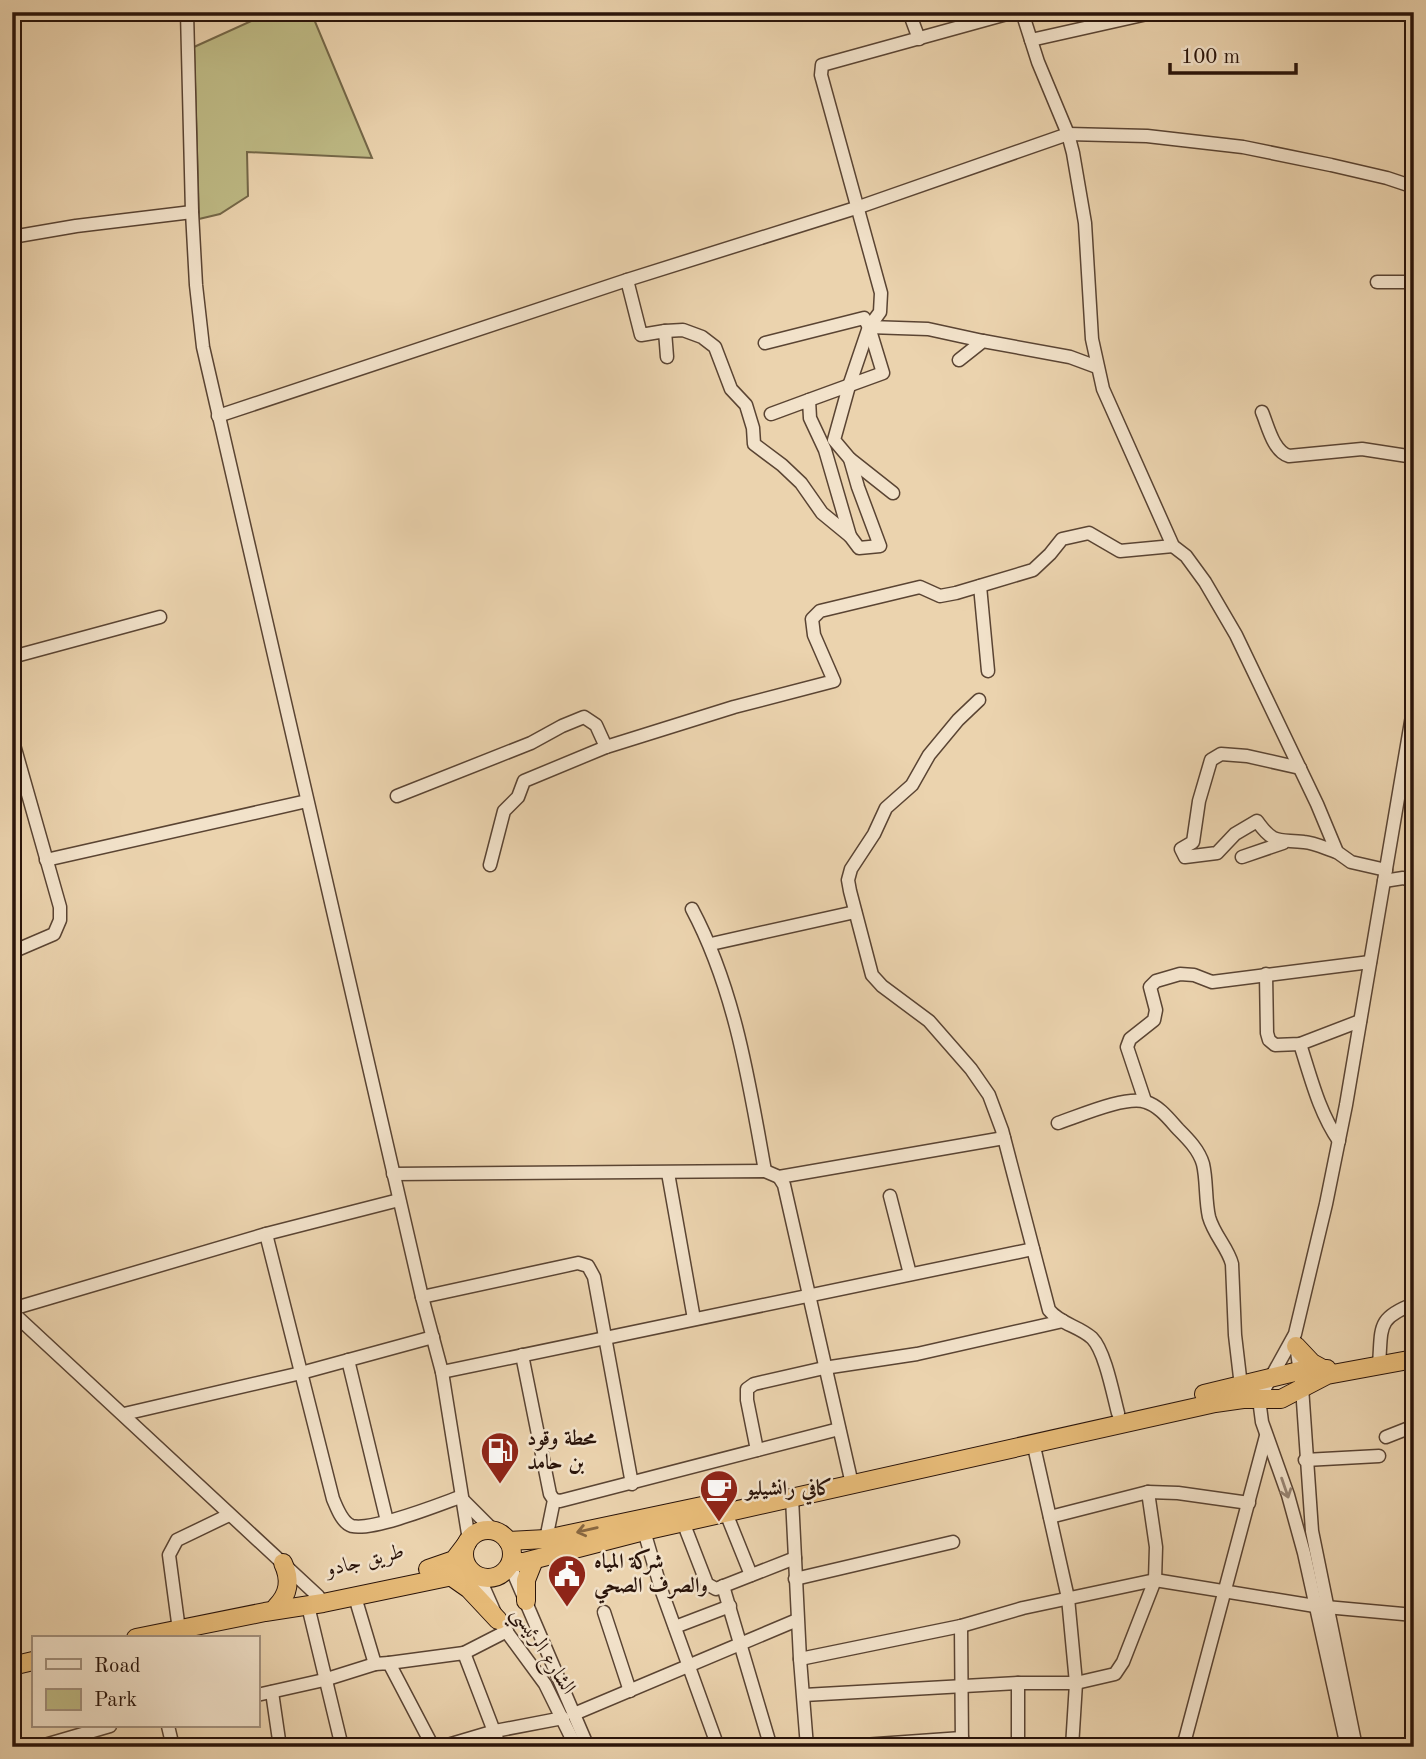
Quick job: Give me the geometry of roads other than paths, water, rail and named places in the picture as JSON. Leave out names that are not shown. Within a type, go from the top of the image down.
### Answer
[{"type":"highway","points":[[1296,1340],[1312,1363],[1323,1369],[1348,1370]]},
{"type":"highway","points":[[510,1563],[534,1560],[644,1531],[792,1498],[851,1478],[1270,1378],[1317,1378],[1414,1359]]},
{"type":"highway","points":[[501,1536],[512,1551],[510,1563],[497,1577],[475,1574],[464,1556],[468,1541],[483,1531],[501,1536],[546,1539],[1215,1403],[1243,1399],[1281,1399],[1292,1395],[1301,1379],[1323,1369]]},
{"type":"highway","name":"طريق جادو","points":[[316,1602],[445,1565],[454,1560],[468,1541]]},
{"type":"highway","points":[[526,1601],[526,1580],[534,1560]]},
{"type":"highway","points":[[271,1610],[287,1592],[289,1582],[283,1563]]},
{"type":"highway","name":"طريق جادو","points":[[147,1636],[271,1610],[355,1597],[449,1575],[475,1574]]},
{"type":"highway","points":[[449,1575],[469,1589],[503,1625]]},
{"type":"highway","points":[[12,1666],[32,1661]]},
{"type":"street","points":[[187,12],[191,212],[203,347],[393,1174],[442,1372],[468,1541]]},
{"type":"street","points":[[909,12],[919,39]]},
{"type":"street","points":[[893,493],[850,459],[834,440],[869,327],[880,312],[881,293],[820,68],[825,63],[1014,12]]},
{"type":"street","points":[[1022,12],[1068,134],[1085,223],[1091,323],[1097,367],[1109,407],[1172,547],[1186,556],[1221,610],[1253,670],[1337,852]]},
{"type":"street","points":[[1031,40],[1156,12]]},
{"type":"street","points":[[218,416],[627,280],[859,207],[1068,134],[1147,136],[1243,148],[1331,164],[1414,187]]},
{"type":"street","points":[[12,237],[191,212]]},
{"type":"street","points":[[627,280],[641,335],[682,330],[702,337],[715,347],[731,389],[746,405],[753,428],[754,444],[782,465],[801,484],[822,513],[850,536],[859,548],[880,546],[850,459]]},
{"type":"street","points":[[1377,282],[1414,282]]},
{"type":"street","points":[[765,342],[863,318],[869,327],[883,373],[771,414]]},
{"type":"street","points":[[869,327],[928,329],[1070,357],[1097,367]]},
{"type":"street","points":[[665,331],[667,357]]},
{"type":"street","points":[[960,360],[983,341]]},
{"type":"street","points":[[809,400],[810,418],[825,450],[850,536]]},
{"type":"street","points":[[1262,412],[1277,446],[1283,454],[1289,456],[1362,449],[1414,457]]},
{"type":"street","points":[[489,865],[504,811],[518,797],[524,781],[606,747],[734,707],[834,681],[814,635],[812,620],[820,611],[920,587],[940,596],[979,586],[1033,570],[1051,554],[1062,539],[1089,533],[1120,551],[1172,547]]},
{"type":"street","points":[[979,586],[988,671]]},
{"type":"street","points":[[12,657],[160,617]]},
{"type":"street","points":[[979,700],[929,755],[912,785],[886,808],[874,834],[851,869],[848,880],[872,975],[882,986],[929,1021],[982,1083],[996,1109],[1049,1310],[1096,1343],[1118,1413]]},
{"type":"street","points":[[1347,1747],[1321,1607],[1305,1460],[1296,1340],[1339,1141],[1411,739],[1414,704]]},
{"type":"street","points":[[397,796],[531,743],[584,717],[596,725],[606,747]]},
{"type":"street","points":[[12,738],[60,907],[60,920],[54,934],[12,952]]},
{"type":"street","points":[[1283,843],[1268,837],[1257,821],[1235,834],[1217,853],[1185,857],[1181,849],[1193,842],[1199,801],[1211,760],[1221,754],[1247,756],[1300,768]]},
{"type":"street","points":[[46,860],[307,801]]},
{"type":"street","points":[[1242,857],[1283,843],[1306,842],[1337,852],[1351,862],[1385,875],[1412,878]]},
{"type":"street","points":[[692,909],[711,944],[745,1059],[765,1171]]},
{"type":"street","points":[[711,944],[855,912]]},
{"type":"street","points":[[1145,1101],[1128,1047],[1130,1039],[1154,1020],[1156,1015],[1151,994],[1152,984],[1180,974],[1194,975],[1212,982],[1370,962]]},
{"type":"street","points":[[1266,974],[1269,1040],[1275,1045],[1283,1047],[1300,1044],[1360,1021]]},
{"type":"street","points":[[1300,1044],[1325,1121],[1339,1141]]},
{"type":"street","points":[[1058,1123],[1111,1106],[1136,1100],[1145,1101],[1157,1107],[1189,1140],[1203,1164],[1209,1217],[1232,1265],[1235,1335],[1241,1386]]},
{"type":"street","points":[[393,1174],[765,1171],[779,1177],[1004,1138]]},
{"type":"street","points":[[668,1173],[694,1319]]},
{"type":"street","points":[[779,1177],[784,1185],[851,1478]]},
{"type":"street","points":[[890,1196],[910,1274]]},
{"type":"street","points":[[12,1310],[266,1234],[400,1200]]},
{"type":"street","points":[[266,1234],[333,1499],[346,1522],[353,1526],[387,1521],[460,1497]]},
{"type":"street","points":[[442,1372],[1033,1249]]},
{"type":"street","points":[[422,1297],[578,1263],[588,1266],[594,1276],[632,1484]]},
{"type":"street","points":[[1379,1364],[1382,1327],[1386,1319],[1398,1309],[1414,1304]]},
{"type":"street","points":[[12,1310],[283,1563],[316,1602],[324,1680],[342,1747]]},
{"type":"street","points":[[757,1450],[747,1400],[747,1389],[754,1384],[824,1368],[917,1354],[1063,1321]]},
{"type":"street","points":[[124,1413],[301,1373],[433,1337]]},
{"type":"street","points":[[1296,1340],[1259,1399],[1260,1414],[1321,1607],[1356,1747]]},
{"type":"street","points":[[522,1355],[550,1494],[554,1500],[546,1539]]},
{"type":"street","points":[[348,1360],[387,1521]]},
{"type":"street","points":[[1385,1437],[1414,1426]]},
{"type":"street","points":[[554,1500],[560,1501],[632,1484],[839,1429]]},
{"type":"street","points":[[1166,1747],[1183,1745],[1266,1436]]},
{"type":"street","points":[[1033,1442],[1068,1598],[1076,1683],[1072,1747]]},
{"type":"street","points":[[1305,1460],[1379,1456]]},
{"type":"street","points":[[1050,1517],[1149,1492],[1178,1493],[1249,1503]]},
{"type":"street","points":[[804,1695],[1018,1683],[1076,1683],[1108,1677],[1119,1670],[1155,1580],[1156,1547],[1149,1492]]},
{"type":"street","points":[[460,1497],[501,1536]]},
{"type":"street","points":[[792,1498],[797,1620],[807,1747]]},
{"type":"street","points":[[726,1513],[751,1575]]},
{"type":"street","points":[[179,1630],[169,1555],[172,1546],[177,1540],[229,1515]]},
{"type":"street","points":[[683,1522],[707,1584],[716,1589],[795,1559]]},
{"type":"street","points":[[644,1531],[718,1747]]},
{"type":"street","points":[[795,1579],[953,1542]]},
{"type":"street","name":"الشارع الرئيسي","points":[[510,1563],[569,1716],[576,1747]]},
{"type":"street","name":"الشارع الرئيسي","points":[[475,1574],[503,1625],[569,1716],[588,1747]]},
{"type":"street","points":[[800,1659],[961,1626],[1068,1598],[1155,1580],[1321,1607],[1414,1615]]},
{"type":"street","points":[[723,1586],[769,1741]]},
{"type":"street","points":[[355,1597],[375,1664]]},
{"type":"street","points":[[675,1627],[730,1606]]},
{"type":"street","points":[[604,1612],[630,1691]]},
{"type":"street","points":[[441,1747],[495,1731],[569,1716],[797,1620]]},
{"type":"street","points":[[259,1695],[324,1680],[375,1664],[464,1653],[503,1625]]},
{"type":"street","points":[[835,1747],[962,1742],[961,1626]]},
{"type":"street","points":[[464,1653],[500,1747]]},
{"type":"street","points":[[389,1663],[433,1747]]},
{"type":"street","points":[[1018,1683],[1018,1747]]},
{"type":"street","points":[[272,1692],[280,1747]]},
{"type":"street","points":[[38,1747],[53,1745],[104,1728]]},
{"type":"street","points":[[168,1728],[173,1747]]},
{"type":"place","name":"محطة وقود بن حامد","points":[[500,1485]]},
{"type":"place","name":"كافي رانشيليو","points":[[719,1523]]},
{"type":"place","name":"شركة المياه والصرف الصحي","points":[[567,1608]]}]
